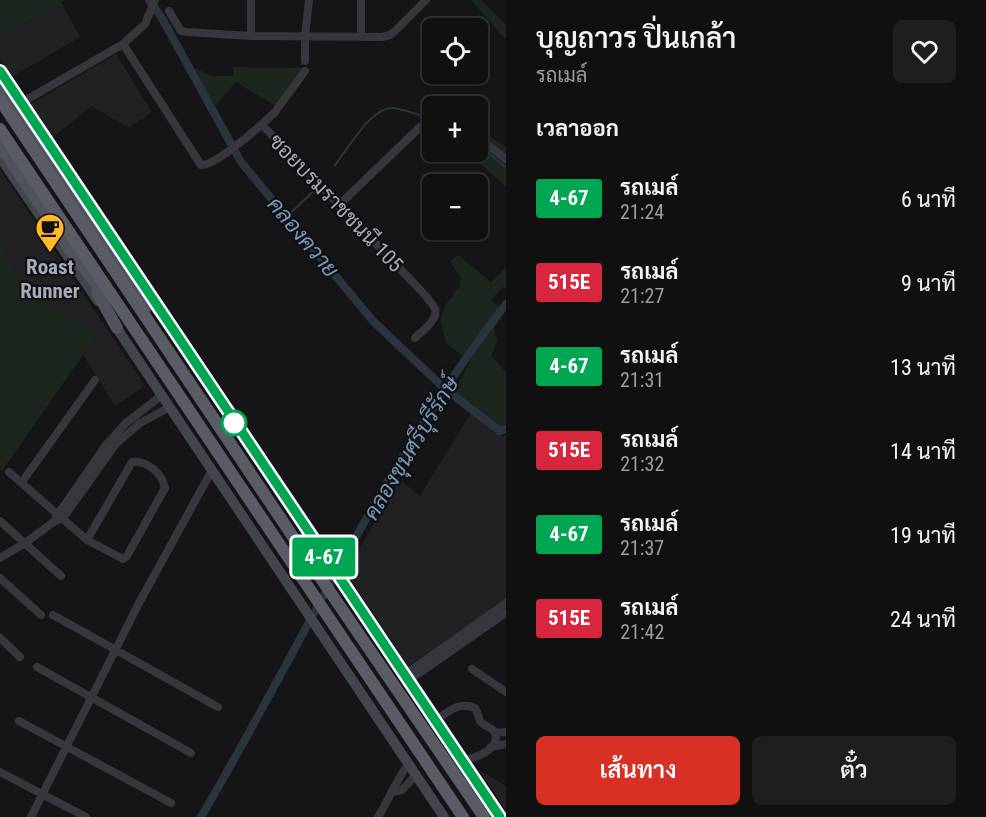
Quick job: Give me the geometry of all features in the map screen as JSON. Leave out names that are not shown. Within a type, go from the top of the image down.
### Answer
[{"type":"highway","points":[[0,100],[333,597],[484,817]]},
{"type":"highway","points":[[0,129],[463,817]]},
{"type":"main road","points":[[0,72],[500,817]]},
{"type":"main road","points":[[0,85],[108,245],[163,316]]},
{"type":"main road","points":[[0,145],[73,254],[117,328]]},
{"type":"main road","points":[[0,157],[444,817]]},
{"type":"main road","points":[[108,245],[140,299],[153,327]]},
{"type":"main road","points":[[73,254],[137,333]]},
{"type":"street","points":[[21,103],[123,44],[145,24],[155,0]]},
{"type":"street","points":[[251,0],[251,36]]},
{"type":"street","points":[[306,61],[305,36],[309,0]]},
{"type":"street","points":[[361,36],[362,0]]},
{"type":"street","points":[[168,11],[180,31],[251,36],[390,35],[426,0]]},
{"type":"street","name":"ซอยบรมราชชนนี 105","points":[[123,44],[199,162],[205,166],[261,125],[426,296],[436,313],[415,338]]},
{"type":"street","points":[[261,125],[274,112],[305,71]]},
{"type":"street","points":[[338,206],[422,127]]},
{"type":"street","points":[[488,145],[506,159]]},
{"type":"street","points":[[22,482],[95,380]]},
{"type":"street","points":[[58,518],[106,445],[142,409],[162,395]]},
{"type":"street","points":[[0,558],[25,543],[58,518],[85,489],[106,455],[131,430],[170,407]]},
{"type":"street","points":[[142,409],[148,418]]},
{"type":"street","points":[[9,472],[58,518],[87,540],[120,558],[127,556],[165,488],[164,483],[149,465],[132,462],[87,540]]},
{"type":"street","points":[[31,817],[115,650],[212,470]]},
{"type":"street","points":[[0,521],[61,576]]},
{"type":"street","points":[[0,578],[40,615]]},
{"type":"street","points":[[406,678],[506,603]]},
{"type":"street","points":[[406,678],[506,613]]},
{"type":"street","points":[[53,615],[218,707]]},
{"type":"street","points":[[0,638],[20,657]]},
{"type":"street","points":[[37,667],[191,753]]},
{"type":"street","points":[[472,669],[506,692]]},
{"type":"street","points":[[435,721],[459,705],[467,704],[475,708],[480,721],[492,728],[495,739],[491,747],[486,752],[462,761]]},
{"type":"street","points":[[19,721],[171,803]]},
{"type":"street","points":[[495,733],[506,732]]},
{"type":"street","points":[[491,747],[506,744]]},
{"type":"street","points":[[378,817],[408,764]]},
{"type":"street","points":[[0,772],[86,817]]},
{"type":"street","points":[[393,792],[402,790],[416,775]]},
{"type":"shaded area","points":[[0,0],[65,0],[0,37]]},
{"type":"shaded area","points":[[471,0],[481,0],[506,25],[506,40],[488,18]]},
{"type":"shaded area","points":[[61,2],[80,37],[12,77],[0,59],[0,37]]},
{"type":"shaded area","points":[[116,54],[152,112],[129,128],[92,106],[52,138],[29,105]]},
{"type":"shaded area","points":[[233,67],[311,68],[280,109],[236,82],[214,107],[194,68],[212,76],[233,76]]},
{"type":"shaded area","points":[[488,135],[506,147],[506,187],[478,162],[488,162]]},
{"type":"shaded area","points":[[0,169],[145,386],[115,406],[83,355],[98,337],[25,286],[0,244]]},
{"type":"shaded area","points":[[0,244],[25,286],[98,337],[2,471],[0,470]]},
{"type":"shaded area","points":[[458,255],[491,282],[506,267],[506,289],[503,287],[491,300],[499,307],[493,313],[501,318],[494,328],[497,341],[491,356],[506,372],[506,425],[499,427],[454,391],[470,362],[446,343],[440,320],[446,304],[459,287],[461,279],[450,261]]},
{"type":"shaded area","points":[[472,411],[503,436],[506,434],[506,600],[408,666],[346,573],[399,479],[420,496]]},
{"type":"shaded area","points":[[479,770],[506,786],[506,811]]},
{"type":"waterway","name":"คลองควาย","points":[[149,0],[163,20],[241,162],[373,321],[445,389],[500,431],[506,429]]},
{"type":"waterway","points":[[335,165],[369,121],[385,109],[394,108],[422,116]]},
{"type":"waterway","points":[[488,153],[506,167]]},
{"type":"waterway","points":[[286,217],[316,189]]},
{"type":"waterway","name":"คลองขุนศรีบุรีรักษ์","points":[[201,817],[346,555],[421,426],[462,364],[506,304]]},
{"type":"bus line","name":"4-67","points":[[0,71],[219,401],[500,817]]},
{"type":"place","name":"Roast Runner","points":[[50,254]]}]
